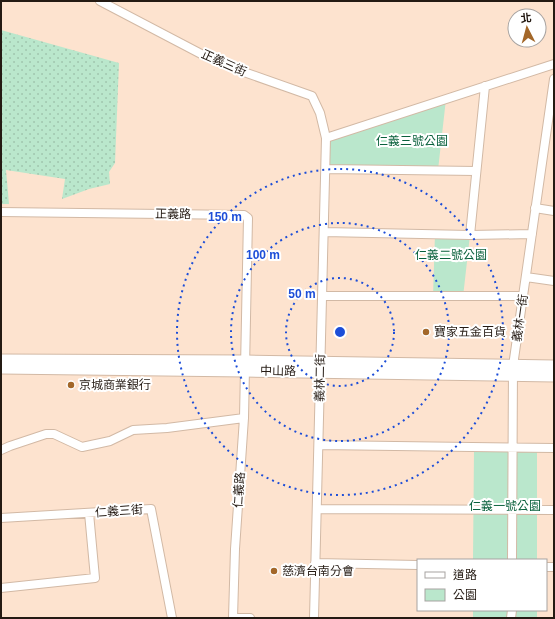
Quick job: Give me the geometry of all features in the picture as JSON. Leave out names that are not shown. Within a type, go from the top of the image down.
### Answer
[{"type":"main road","name":"中山路","points":[[1,360],[513,371],[554,376]]},
{"type":"main road","name":"中山路","points":[[1,368],[246,366]]},
{"type":"main road","name":"中山路","points":[[513,371],[554,366]]},
{"type":"street","name":"正義三街","points":[[100,1],[205,56],[240,71],[312,96],[320,113],[326,138]]},
{"type":"street","points":[[326,138],[554,64]]},
{"type":"street","name":"義林一街","points":[[512,559],[513,371],[554,79]]},
{"type":"street","points":[[470,235],[485,86]]},
{"type":"street","name":"義林二街","points":[[314,618],[326,138]]},
{"type":"street","points":[[326,169],[476,171]]},
{"type":"street","points":[[535,208],[554,211]]},
{"type":"street","name":"正義路","points":[[1,212],[244,215],[248,218],[249,222],[246,366]]},
{"type":"street","points":[[324,232],[470,235],[532,234]]},
{"type":"street","points":[[526,277],[554,281]]},
{"type":"street","points":[[322,296],[523,296]]},
{"type":"street","name":"仁義路","points":[[233,618],[235,549],[246,366]]},
{"type":"street","points":[[1,450],[46,434],[54,434],[82,447],[110,441],[133,430],[167,428],[244,418]]},
{"type":"street","points":[[319,445],[554,448]]},
{"type":"street","name":"仁義三街","points":[[1,518],[151,509],[172,618]]},
{"type":"street","points":[[317,509],[554,510]]},
{"type":"street","points":[[1,588],[95,578],[89,513]]},
{"type":"street","points":[[315,563],[417,565]]},
{"type":"street","points":[[233,618],[250,618]]},
{"type":"green space","points":[[1,30],[119,63],[115,163],[109,172],[110,184],[89,189],[62,199],[65,179],[6,170],[9,204],[1,204]]},
{"type":"green space","name":"仁義三號公園","points":[[446,99],[438,170],[326,169],[326,138]]},
{"type":"green space","name":"仁義二號公園","points":[[435,234],[470,235],[463,297],[433,297]]},
{"type":"green space","name":"仁義一號公園","points":[[474,450],[537,451],[537,559],[473,559]]},
{"type":"green space","points":[[473,611],[537,611],[537,618],[473,618]]},
{"type":"place","name":"寶家五金百貨","points":[[426,332]]},
{"type":"place","name":"京城商業銀行","points":[[71,385]]},
{"type":"place","name":"慈濟台南分會","points":[[274,571]]}]
